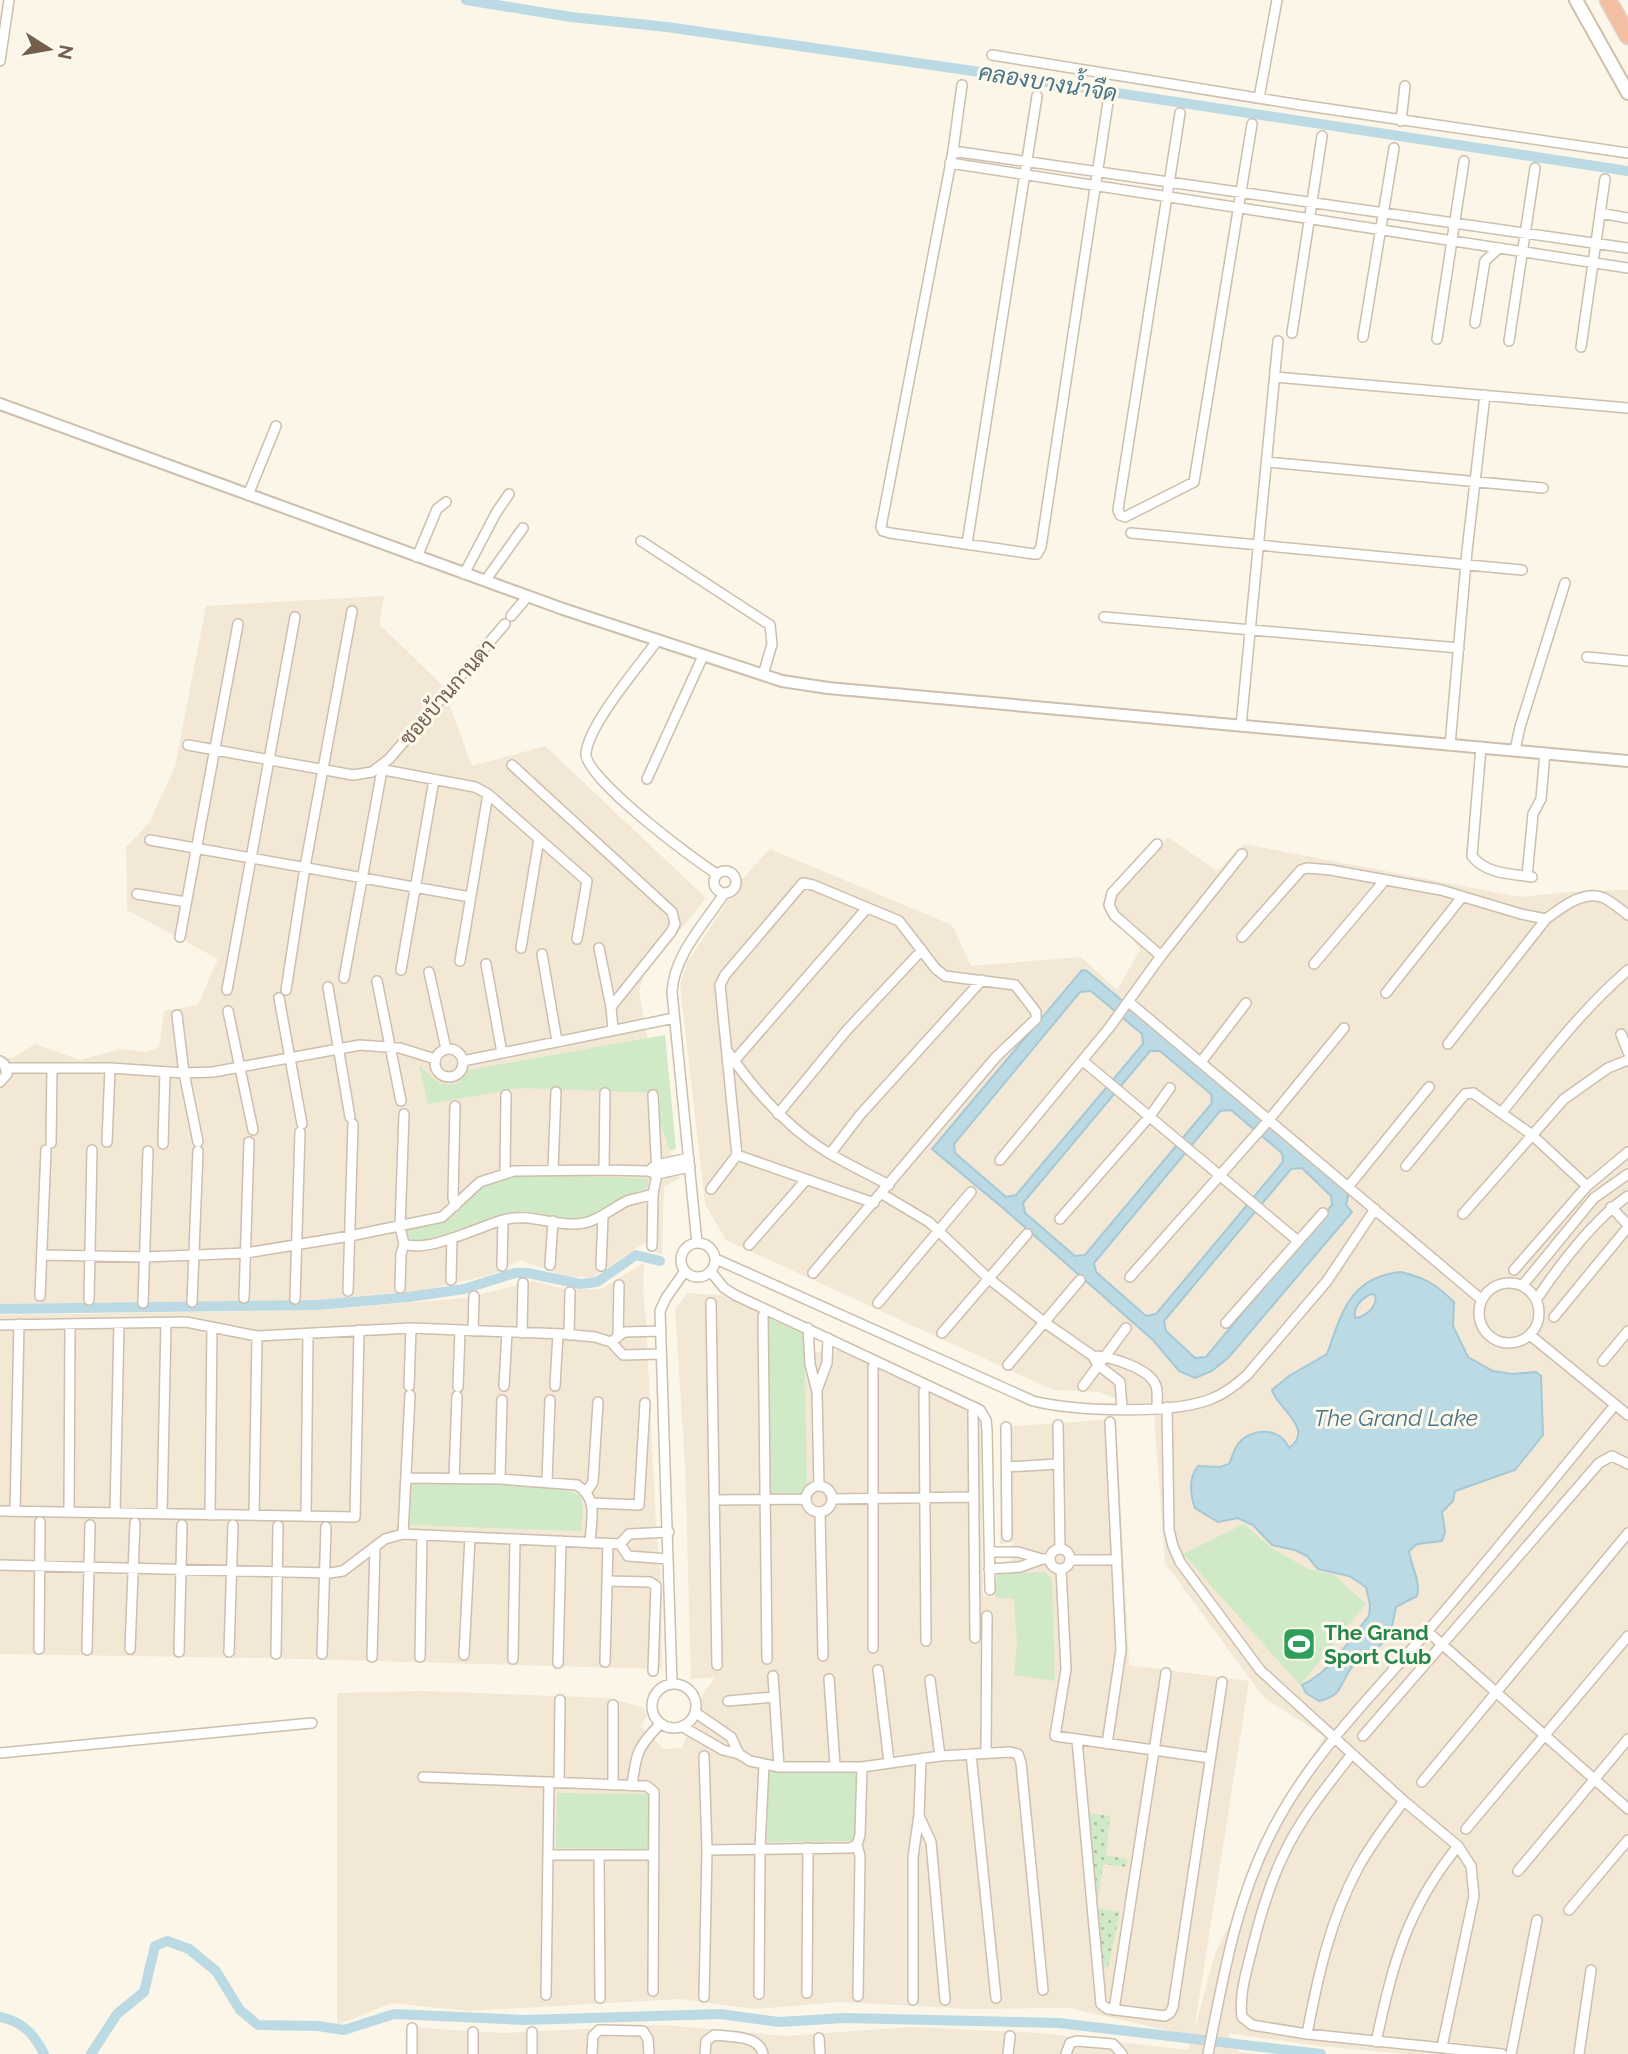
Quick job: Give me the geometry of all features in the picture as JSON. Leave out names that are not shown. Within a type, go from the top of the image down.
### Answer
[{"type":"highway","points":[[1608,0],[1628,37]]},
{"type":"main road","points":[[1576,0],[1628,93]]},
{"type":"main road","points":[[1585,0],[1619,79]]},
{"type":"street","points":[[0,61],[9,0]]},
{"type":"street","points":[[1259,98],[1277,0]]},
{"type":"street","points":[[992,55],[1401,121],[1628,153]]},
{"type":"street","points":[[962,85],[953,151],[880,522],[886,533],[1034,554],[1040,551],[1108,102]]},
{"type":"street","points":[[1401,121],[1405,86]]},
{"type":"street","points":[[967,544],[1037,96]]},
{"type":"street","points":[[1180,113],[1118,510],[1125,517],[1194,482],[1252,124]]},
{"type":"street","points":[[1292,332],[1322,136]]},
{"type":"street","points":[[1363,337],[1394,148]]},
{"type":"street","points":[[953,151],[1628,248]]},
{"type":"street","points":[[1437,339],[1464,161]]},
{"type":"street","points":[[950,163],[1628,268]]},
{"type":"street","points":[[1509,341],[1535,169]]},
{"type":"street","points":[[1581,347],[1605,180]]},
{"type":"street","points":[[1600,213],[1628,218]]},
{"type":"street","points":[[1475,323],[1485,261],[1499,248]]},
{"type":"street","points":[[1241,726],[1278,341]]},
{"type":"street","points":[[1275,377],[1628,408]]},
{"type":"street","points":[[1450,745],[1485,395]]},
{"type":"street","points":[[0,404],[464,574],[782,681],[819,687],[1628,761]]},
{"type":"street","points":[[248,495],[276,426]]},
{"type":"street","points":[[1267,461],[1543,488]]},
{"type":"street","points":[[464,574],[509,494]]},
{"type":"street","points":[[417,557],[437,509],[446,502]]},
{"type":"street","points":[[485,580],[523,528]]},
{"type":"street","points":[[1131,533],[1522,570]]},
{"type":"street","points":[[641,541],[770,625],[772,645],[763,675]]},
{"type":"street","points":[[1515,750],[1565,583]]},
{"type":"street","name":"ซอยบ้านกานดา","points":[[381,769],[528,596]]},
{"type":"street","points":[[295,1299],[301,1128],[283,994],[352,611]]},
{"type":"street","points":[[227,990],[295,617]]},
{"type":"street","points":[[1104,617],[1459,648]]},
{"type":"street","points":[[180,937],[238,624]]},
{"type":"street","points":[[657,641],[599,722],[590,738],[586,760],[599,776],[661,835],[717,874]]},
{"type":"street","points":[[647,779],[703,656]]},
{"type":"street","points":[[1587,657],[1628,661]]},
{"type":"street","points":[[188,745],[359,776],[381,769],[475,788],[488,794],[587,881],[577,939]]},
{"type":"street","points":[[1481,747],[1472,856],[1480,865],[1496,871],[1530,877],[1533,814],[1541,799],[1545,753]]},
{"type":"street","points":[[512,765],[672,912],[675,924],[671,932],[611,1007]]},
{"type":"street","points":[[344,978],[381,769]]},
{"type":"street","points":[[401,970],[434,780]]},
{"type":"street","points":[[460,961],[488,794]]},
{"type":"street","points":[[521,948],[539,839]]},
{"type":"street","points":[[150,840],[470,897]]},
{"type":"street","points":[[1157,844],[1112,893],[1108,905],[1114,915],[1161,957]]},
{"type":"street","points":[[1000,1160],[1083,1062],[1242,854]]},
{"type":"street","points":[[1242,937],[1301,870],[1307,868],[1385,880],[1545,919]]},
{"type":"street","points":[[697,1242],[671,992],[678,962],[724,894],[733,890],[736,880],[733,874],[726,871],[717,874]]},
{"type":"street","points":[[717,874],[715,886],[724,894]]},
{"type":"street","points":[[1314,964],[1385,880]]},
{"type":"street","points":[[711,1189],[737,1155],[721,979],[803,884],[813,885],[904,924],[936,969],[945,976],[1010,984],[1020,988],[1036,1012],[1036,1019],[996,1057],[813,1273]]},
{"type":"street","points":[[137,894],[186,902]]},
{"type":"street","points":[[1448,1044],[1545,919],[1586,896],[1604,898],[1628,915]]},
{"type":"street","points":[[1386,993],[1462,897]]},
{"type":"street","points":[[734,1061],[867,908]]},
{"type":"street","points":[[599,947],[613,1029]]},
{"type":"street","points":[[778,1114],[847,1030],[922,950]]},
{"type":"street","points":[[542,954],[556,1041]]},
{"type":"street","points":[[486,964],[502,1053]]},
{"type":"street","points":[[1502,1112],[1576,1022],[1628,970]]},
{"type":"street","points":[[429,972],[446,1049]]},
{"type":"street","points":[[830,1154],[860,1115],[982,980]]},
{"type":"street","points":[[377,981],[401,1101]]},
{"type":"street","points":[[328,988],[351,1120],[348,1291]]},
{"type":"street","points":[[1128,1002],[1267,1122],[1482,1300]]},
{"type":"street","points":[[1200,1062],[1246,1003]]},
{"type":"street","points":[[228,1011],[254,1130]]},
{"type":"street","points":[[177,1015],[184,1073],[198,1147],[192,1302]]},
{"type":"street","points":[[463,1061],[674,1018]]},
{"type":"street","points":[[1130,1277],[1256,1135],[1344,1028]]},
{"type":"street","points":[[1622,1034],[1628,1052]]},
{"type":"street","points":[[0,1082],[5,1078],[4,1065],[52,1069],[213,1072],[360,1045],[390,1046],[435,1059]]},
{"type":"street","points":[[446,1049],[457,1052],[463,1061],[460,1072],[445,1077],[436,1070],[435,1059],[439,1052],[446,1049]]},
{"type":"street","points":[[727,1051],[778,1114],[830,1154],[885,1189],[929,1222],[988,1278],[1044,1322],[1098,1359],[1119,1382],[1122,1408]]},
{"type":"street","points":[[1463,1214],[1564,1098],[1608,1068],[1628,1060]]},
{"type":"street","points":[[1083,1062],[1298,1241]]},
{"type":"street","points":[[107,1142],[110,1068]]},
{"type":"street","points":[[40,1296],[52,1069]]},
{"type":"street","points":[[163,1144],[165,1072]]},
{"type":"street","points":[[1348,1187],[1429,1087]]},
{"type":"street","points":[[1060,1219],[1150,1116],[1170,1088]]},
{"type":"street","points":[[553,1170],[556,1092]]},
{"type":"street","points":[[604,1170],[605,1093]]},
{"type":"street","points":[[1406,1166],[1465,1094],[1473,1093],[1531,1134],[1587,1186]]},
{"type":"street","points":[[505,1173],[506,1095]]},
{"type":"street","points":[[652,1245],[653,1095]]},
{"type":"street","points":[[455,1107],[455,1206]]},
{"type":"street","points":[[400,1289],[401,1254],[404,1244],[400,1227],[404,1114]]},
{"type":"street","points":[[244,1298],[249,1142]]},
{"type":"street","points":[[89,1300],[92,1150]]},
{"type":"street","points":[[143,1303],[148,1151]]},
{"type":"street","points":[[1514,1270],[1587,1186],[1628,1152]]},
{"type":"street","points":[[737,1155],[874,1203]]},
{"type":"street","points":[[42,1255],[195,1256],[298,1246],[442,1217],[480,1182],[505,1173],[654,1170],[690,1163]]},
{"type":"street","points":[[1522,1286],[1594,1198],[1628,1174]]},
{"type":"street","points":[[749,1245],[806,1180]]},
{"type":"street","points":[[878,1303],[971,1192]]},
{"type":"street","points":[[404,1244],[416,1246],[452,1238],[503,1220],[524,1217],[583,1223],[603,1216],[624,1202],[653,1194]]},
{"type":"street","points":[[1536,1300],[1551,1278],[1611,1207],[1628,1196]]},
{"type":"street","points":[[1554,1317],[1628,1226],[1611,1207]]},
{"type":"street","points":[[716,1259],[1033,1401],[1068,1408],[1162,1408],[1188,1406],[1214,1398],[1247,1375],[1327,1281],[1374,1209]]},
{"type":"street","points":[[1226,1323],[1322,1213]]},
{"type":"street","points":[[601,1266],[603,1216]]},
{"type":"street","points":[[502,1266],[503,1220]]},
{"type":"street","points":[[550,1265],[553,1221]]},
{"type":"street","points":[[942,1333],[1027,1234]]},
{"type":"street","points":[[451,1280],[452,1238]]},
{"type":"street","points":[[697,1242],[708,1245],[716,1259],[711,1272],[698,1278],[685,1271],[681,1261],[684,1251],[697,1242]]},
{"type":"street","points":[[672,1684],[660,1311],[685,1271]]},
{"type":"street","points":[[711,1272],[724,1288],[735,1295],[971,1405],[984,1414],[987,1430],[990,1590]]},
{"type":"street","points":[[1008,1365],[1080,1280]]},
{"type":"street","points":[[522,1333],[523,1283]]},
{"type":"street","points":[[1502,1284],[1522,1286],[1536,1300],[1538,1320],[1530,1335],[1519,1342],[1509,1343],[1491,1338],[1480,1322],[1482,1300],[1493,1288],[1502,1284]]},
{"type":"street","points":[[619,1285],[614,1340],[623,1355],[661,1354]]},
{"type":"street","points":[[569,1335],[570,1292]]},
{"type":"street","points":[[473,1331],[474,1296]]},
{"type":"street","points":[[712,1303],[717,1665]]},
{"type":"street","points":[[763,1316],[767,1659]]},
{"type":"street","points":[[162,1514],[166,1322]]},
{"type":"street","points":[[0,1325],[187,1322],[257,1336],[411,1328],[558,1334],[614,1340],[624,1332],[660,1331]]},
{"type":"street","points":[[115,1513],[119,1323]]},
{"type":"street","points":[[15,1511],[19,1324]]},
{"type":"street","points":[[69,1512],[70,1324]]},
{"type":"street","points":[[210,1515],[212,1327]]},
{"type":"street","points":[[403,1534],[411,1328]]},
{"type":"street","points":[[808,1328],[811,1368],[817,1392],[819,1486]]},
{"type":"street","points":[[1083,1386],[1098,1359],[1126,1328]]},
{"type":"street","points":[[0,1511],[355,1517],[359,1330]]},
{"type":"street","points":[[454,1478],[460,1331]]},
{"type":"street","points":[[1603,1361],[1628,1331]]},
{"type":"street","points":[[504,1386],[507,1332]]},
{"type":"street","points":[[306,1516],[308,1334]]},
{"type":"street","points":[[555,1386],[558,1334]]},
{"type":"street","points":[[1530,1335],[1628,1415]]},
{"type":"street","points":[[254,1516],[257,1336]]},
{"type":"street","points":[[817,1392],[828,1360],[828,1338]]},
{"type":"street","points":[[1098,1359],[1134,1367],[1149,1376],[1156,1386],[1162,1408],[1169,1530],[1173,1546],[1180,1562],[1248,1656],[1352,1754],[1458,1846],[1471,1866],[1475,1882],[1474,1896],[1442,2047]]},
{"type":"street","points":[[873,1367],[873,1648]]},
{"type":"street","points":[[924,1391],[926,1640]]},
{"type":"street","points":[[500,1479],[502,1399]]},
{"type":"street","points":[[547,1481],[550,1400]]},
{"type":"street","points":[[587,1491],[593,1482],[598,1402]]},
{"type":"street","points":[[592,1503],[639,1506],[645,1403]]},
{"type":"street","points":[[1208,2054],[1237,1920],[1265,1844],[1292,1796],[1334,1737],[1427,1631],[1615,1405]]},
{"type":"street","points":[[973,1412],[975,1638]]},
{"type":"street","points":[[1107,1744],[1121,1653],[1110,1422]]},
{"type":"street","points":[[1058,1425],[1060,1549]]},
{"type":"street","points":[[1006,1427],[1007,1536]]},
{"type":"street","points":[[1363,1736],[1599,1463],[1612,1456],[1628,1464]]},
{"type":"street","points":[[1007,1467],[1058,1464]]},
{"type":"street","points":[[406,1478],[500,1479],[577,1485],[587,1491],[592,1503],[590,1543]]},
{"type":"street","points":[[820,1513],[808,1508],[805,1499],[808,1491],[819,1486],[827,1489],[832,1499]]},
{"type":"street","points":[[832,1499],[974,1497]]},
{"type":"street","points":[[715,1500],[805,1499]]},
{"type":"street","points":[[820,1513],[828,1508],[832,1499]]},
{"type":"street","points":[[820,1513],[822,1656]]},
{"type":"street","points":[[39,1649],[40,1522]]},
{"type":"street","points":[[130,1649],[135,1522]]},
{"type":"street","points":[[87,1650],[90,1525]]},
{"type":"street","points":[[179,1653],[182,1525]]},
{"type":"street","points":[[229,1652],[233,1525]]},
{"type":"street","points":[[276,1654],[278,1526]]},
{"type":"street","points":[[323,1654],[326,1527]]},
{"type":"street","points":[[0,1565],[325,1573],[343,1571],[385,1539],[403,1534],[620,1544],[629,1534],[668,1532]]},
{"type":"street","points":[[1422,1782],[1628,1533]]},
{"type":"street","points":[[420,1657],[422,1535]]},
{"type":"street","points":[[464,1655],[470,1537]]},
{"type":"street","points":[[513,1659],[515,1539]]},
{"type":"street","points":[[558,1663],[561,1541]]},
{"type":"street","points":[[605,1662],[608,1544]]},
{"type":"street","points":[[620,1544],[628,1556],[668,1559]]},
{"type":"street","points":[[372,1657],[375,1547]]},
{"type":"street","points":[[989,1552],[1019,1552],[1046,1559],[1055,1568],[1061,1569],[1068,1566],[1071,1560],[1069,1553],[1060,1549],[1052,1552],[1046,1559],[1020,1567],[989,1569]]},
{"type":"street","points":[[1071,1560],[1117,1560]]},
{"type":"street","points":[[1061,1569],[1066,1669],[1054,1734],[1056,1738],[1210,1758]]},
{"type":"street","points":[[607,1581],[650,1582],[656,1586],[653,1671]]},
{"type":"street","points":[[986,1753],[987,1616]]},
{"type":"street","points":[[1427,1631],[1628,1809]]},
{"type":"street","points":[[1465,1829],[1628,1636]]},
{"type":"street","points":[[878,1670],[889,1762]]},
{"type":"street","points":[[1114,2010],[1166,1673]]},
{"type":"street","points":[[773,1676],[779,1767]]},
{"type":"street","points":[[829,1679],[835,1765]]},
{"type":"street","points":[[930,1680],[940,1756]]},
{"type":"street","points":[[1077,1740],[1100,2000],[1104,2008],[1161,2017],[1168,2015],[1172,2011],[1222,1682]]},
{"type":"street","points":[[672,1684],[679,1684],[692,1692],[696,1713],[683,1727],[674,1729],[660,1724],[652,1712],[654,1697],[664,1686],[672,1684]]},
{"type":"street","points":[[728,1701],[774,1697]]},
{"type":"street","points":[[546,1995],[548,1855],[560,1700]]},
{"type":"street","points":[[613,1705],[613,1785]]},
{"type":"street","points":[[696,1713],[731,1737],[739,1754]]},
{"type":"street","points":[[0,1753],[312,1723]]},
{"type":"street","points":[[632,1786],[635,1757],[641,1744],[660,1724]]},
{"type":"street","points":[[683,1727],[723,1750],[764,1765],[779,1767],[862,1767],[940,1756],[1010,1752],[1018,1754],[1044,1990]]},
{"type":"street","points":[[1518,1871],[1628,1739]]},
{"type":"street","points":[[971,1754],[996,1998]]},
{"type":"street","points":[[1352,1754],[1310,1809],[1283,1856],[1260,1914],[1247,1968],[1242,2017],[1252,2025],[1307,2034],[1502,2054]]},
{"type":"street","points":[[704,1756],[707,1850],[704,1997]]},
{"type":"street","points":[[913,2000],[913,1857],[919,1815],[921,1759]]},
{"type":"street","points":[[759,1994],[760,1849],[764,1765]]},
{"type":"street","points":[[858,1996],[860,1856],[857,1845],[860,1835],[862,1767]]},
{"type":"street","points":[[423,1777],[647,1786],[654,1792],[653,1992]]},
{"type":"street","points":[[1307,2034],[1326,1946],[1334,1922],[1358,1868],[1376,1838],[1404,1801]]},
{"type":"street","points":[[919,1815],[931,1842],[945,2000]]},
{"type":"street","points":[[1569,1910],[1628,1840]]},
{"type":"street","points":[[707,1850],[849,1848],[857,1845]]},
{"type":"street","points":[[1376,2042],[1392,1968],[1406,1930],[1426,1889],[1458,1846]]},
{"type":"street","points":[[807,1993],[808,1848]]},
{"type":"street","points":[[548,1855],[653,1855]]},
{"type":"street","points":[[599,1855],[600,1998]]},
{"type":"street","points":[[1511,2054],[1537,1920]]},
{"type":"street","points":[[1579,2054],[1591,1970]]},
{"type":"street","points":[[412,2028],[412,2054]]},
{"type":"street","points":[[592,2054],[593,2036],[599,2030],[643,2031],[648,2039],[649,2054]]},
{"type":"street","points":[[473,2032],[473,2054]]},
{"type":"street","points":[[532,2032],[532,2054]]},
{"type":"street","points":[[705,2054],[706,2041],[714,2035],[755,2041],[761,2046],[763,2054]]},
{"type":"street","points":[[1008,2054],[1010,2036]]},
{"type":"street","points":[[819,2038],[820,2054]]},
{"type":"street","points":[[1066,2054],[1070,2043],[1074,2041],[1113,2044],[1122,2054]]},
{"type":"shaded area","points":[[384,596],[379,624],[442,685],[472,766],[545,746],[706,898],[644,975],[639,991],[657,1092],[660,1093],[659,1120],[680,1178],[664,1187],[662,1255],[647,1247],[646,1242],[593,1277],[567,1277],[520,1260],[493,1274],[412,1293],[398,1292],[295,1303],[143,1307],[0,1304],[0,1055],[12,1058],[35,1044],[80,1060],[121,1049],[146,1052],[159,1047],[164,1011],[198,1005],[218,959],[127,910],[126,847],[149,823],[175,767],[206,606]]},
{"type":"shaded area","points":[[1168,837],[1217,871],[1244,844],[1520,897],[1580,891],[1628,890],[1628,2054],[1405,2054],[1228,2033],[1239,2052],[1261,2054],[405,2054],[406,2027],[503,2033],[665,2025],[785,2036],[909,2027],[1041,2033],[1188,2050],[1192,2036],[1069,2008],[971,2009],[839,2002],[755,2009],[680,1999],[467,2011],[392,2003],[337,2025],[337,1693],[422,1691],[609,1698],[644,1708],[647,1717],[640,1726],[664,1749],[682,1748],[704,1692],[716,1677],[691,1679],[685,1464],[675,1310],[687,1293],[721,1295],[804,1331],[804,1353],[845,1350],[976,1410],[981,1422],[983,1596],[995,1597],[998,1582],[1011,1575],[1013,1542],[1000,1544],[1001,1427],[1116,1419],[1129,1665],[1249,1681],[1194,2031],[1215,1954],[1324,1736],[1264,1698],[1165,1563],[1154,1413],[1099,1392],[1053,1390],[726,1240],[705,1204],[680,985],[687,963],[741,880],[770,849],[952,925],[971,966],[1081,957],[1117,990],[1140,950],[1104,899]]},
{"type":"shaded area","points":[[644,1263],[643,1293],[661,1579],[662,1669],[0,1654],[0,1315],[323,1310],[465,1298],[533,1281],[564,1289],[601,1289]]},
{"type":"green space","points":[[665,1035],[676,1149],[670,1151],[659,1120],[660,1093],[520,1088],[428,1104],[419,1065],[440,1084],[457,1084],[468,1070]]},
{"type":"green space","points":[[527,1174],[641,1178],[648,1179],[648,1186],[645,1192],[627,1196],[597,1214],[578,1220],[521,1211],[417,1242],[407,1240],[404,1229],[449,1219],[478,1190],[504,1177]]},
{"type":"green space","points":[[767,1314],[804,1331],[807,1488],[800,1494],[770,1496]]},
{"type":"green space","points":[[411,1483],[558,1486],[581,1496],[581,1531],[408,1525]]},
{"type":"green space","name":"The Grand Sport Club","points":[[1244,1524],[1270,1547],[1308,1569],[1334,1575],[1366,1604],[1300,1685],[1183,1554]]},
{"type":"green space","points":[[1044,1572],[1052,1579],[1055,1681],[1014,1675],[1017,1645],[1014,1599],[995,1597],[997,1574]]},
{"type":"green space","points":[[769,1771],[857,1773],[855,1841],[767,1842]]},
{"type":"green space","points":[[557,1793],[649,1794],[648,1849],[556,1848]]},
{"type":"green space","points":[[1088,1813],[1110,1816],[1106,1855],[1128,1859],[1126,1867],[1103,1864],[1097,1908],[1120,1912],[1108,1968],[1101,1966]]},
{"type":"water","points":[[1082,970],[1087,971],[1349,1192],[1346,1205],[1352,1212],[1229,1357],[1212,1371],[1195,1378],[1179,1371],[1153,1340],[932,1149]],"holes":[[[1091,991],[1142,1034],[1143,1044],[1016,1195],[1006,1197],[955,1153],[954,1144],[1080,992]],[[1150,1051],[1160,1051],[1211,1094],[1212,1103],[1085,1255],[1075,1256],[1025,1213],[1023,1203]],[[1231,1110],[1282,1153],[1283,1162],[1156,1314],[1146,1316],[1096,1272],[1094,1263],[1220,1111]],[[1302,1168],[1331,1196],[1332,1205],[1206,1357],[1195,1358],[1166,1331],[1164,1321],[1291,1169]]]},
{"type":"water","name":"The Grand Lake","points":[[1401,1272],[1430,1282],[1454,1302],[1453,1326],[1468,1357],[1493,1371],[1513,1374],[1536,1372],[1541,1376],[1543,1435],[1515,1470],[1455,1491],[1453,1501],[1442,1512],[1445,1532],[1442,1541],[1417,1544],[1409,1551],[1417,1580],[1417,1596],[1396,1607],[1391,1629],[1385,1639],[1354,1665],[1333,1696],[1319,1701],[1306,1693],[1302,1685],[1331,1664],[1369,1616],[1370,1605],[1366,1587],[1349,1576],[1318,1569],[1307,1556],[1295,1550],[1272,1545],[1253,1525],[1238,1518],[1218,1522],[1195,1508],[1191,1481],[1198,1466],[1220,1467],[1229,1464],[1235,1448],[1251,1434],[1273,1433],[1285,1441],[1289,1448],[1296,1441],[1297,1426],[1272,1390],[1289,1376],[1327,1354],[1350,1299],[1370,1281]],"holes":[[[1371,1294],[1375,1295],[1375,1303],[1370,1310],[1355,1318],[1358,1303]]]},
{"type":"waterway","name":"คลองบางน้ำจืด","points":[[466,0],[571,17],[667,27],[987,73],[1628,171]]},
{"type":"waterway","points":[[0,1309],[318,1305],[464,1289],[515,1273],[528,1273],[580,1284],[597,1282],[636,1255],[660,1261]]},
{"type":"waterway","points":[[91,2054],[117,2014],[144,1992],[155,1946],[167,1941],[189,1949],[216,1971],[240,2010],[258,2025],[318,2026],[344,2030],[394,2014],[524,2020],[720,2014],[779,2022],[844,2018],[1059,2023],[1321,2054]]},
{"type":"waterway","points":[[0,2017],[27,2030],[44,2054]]},
{"type":"place","name":"The Grand Sport Club","points":[[1299,1644]]}]
